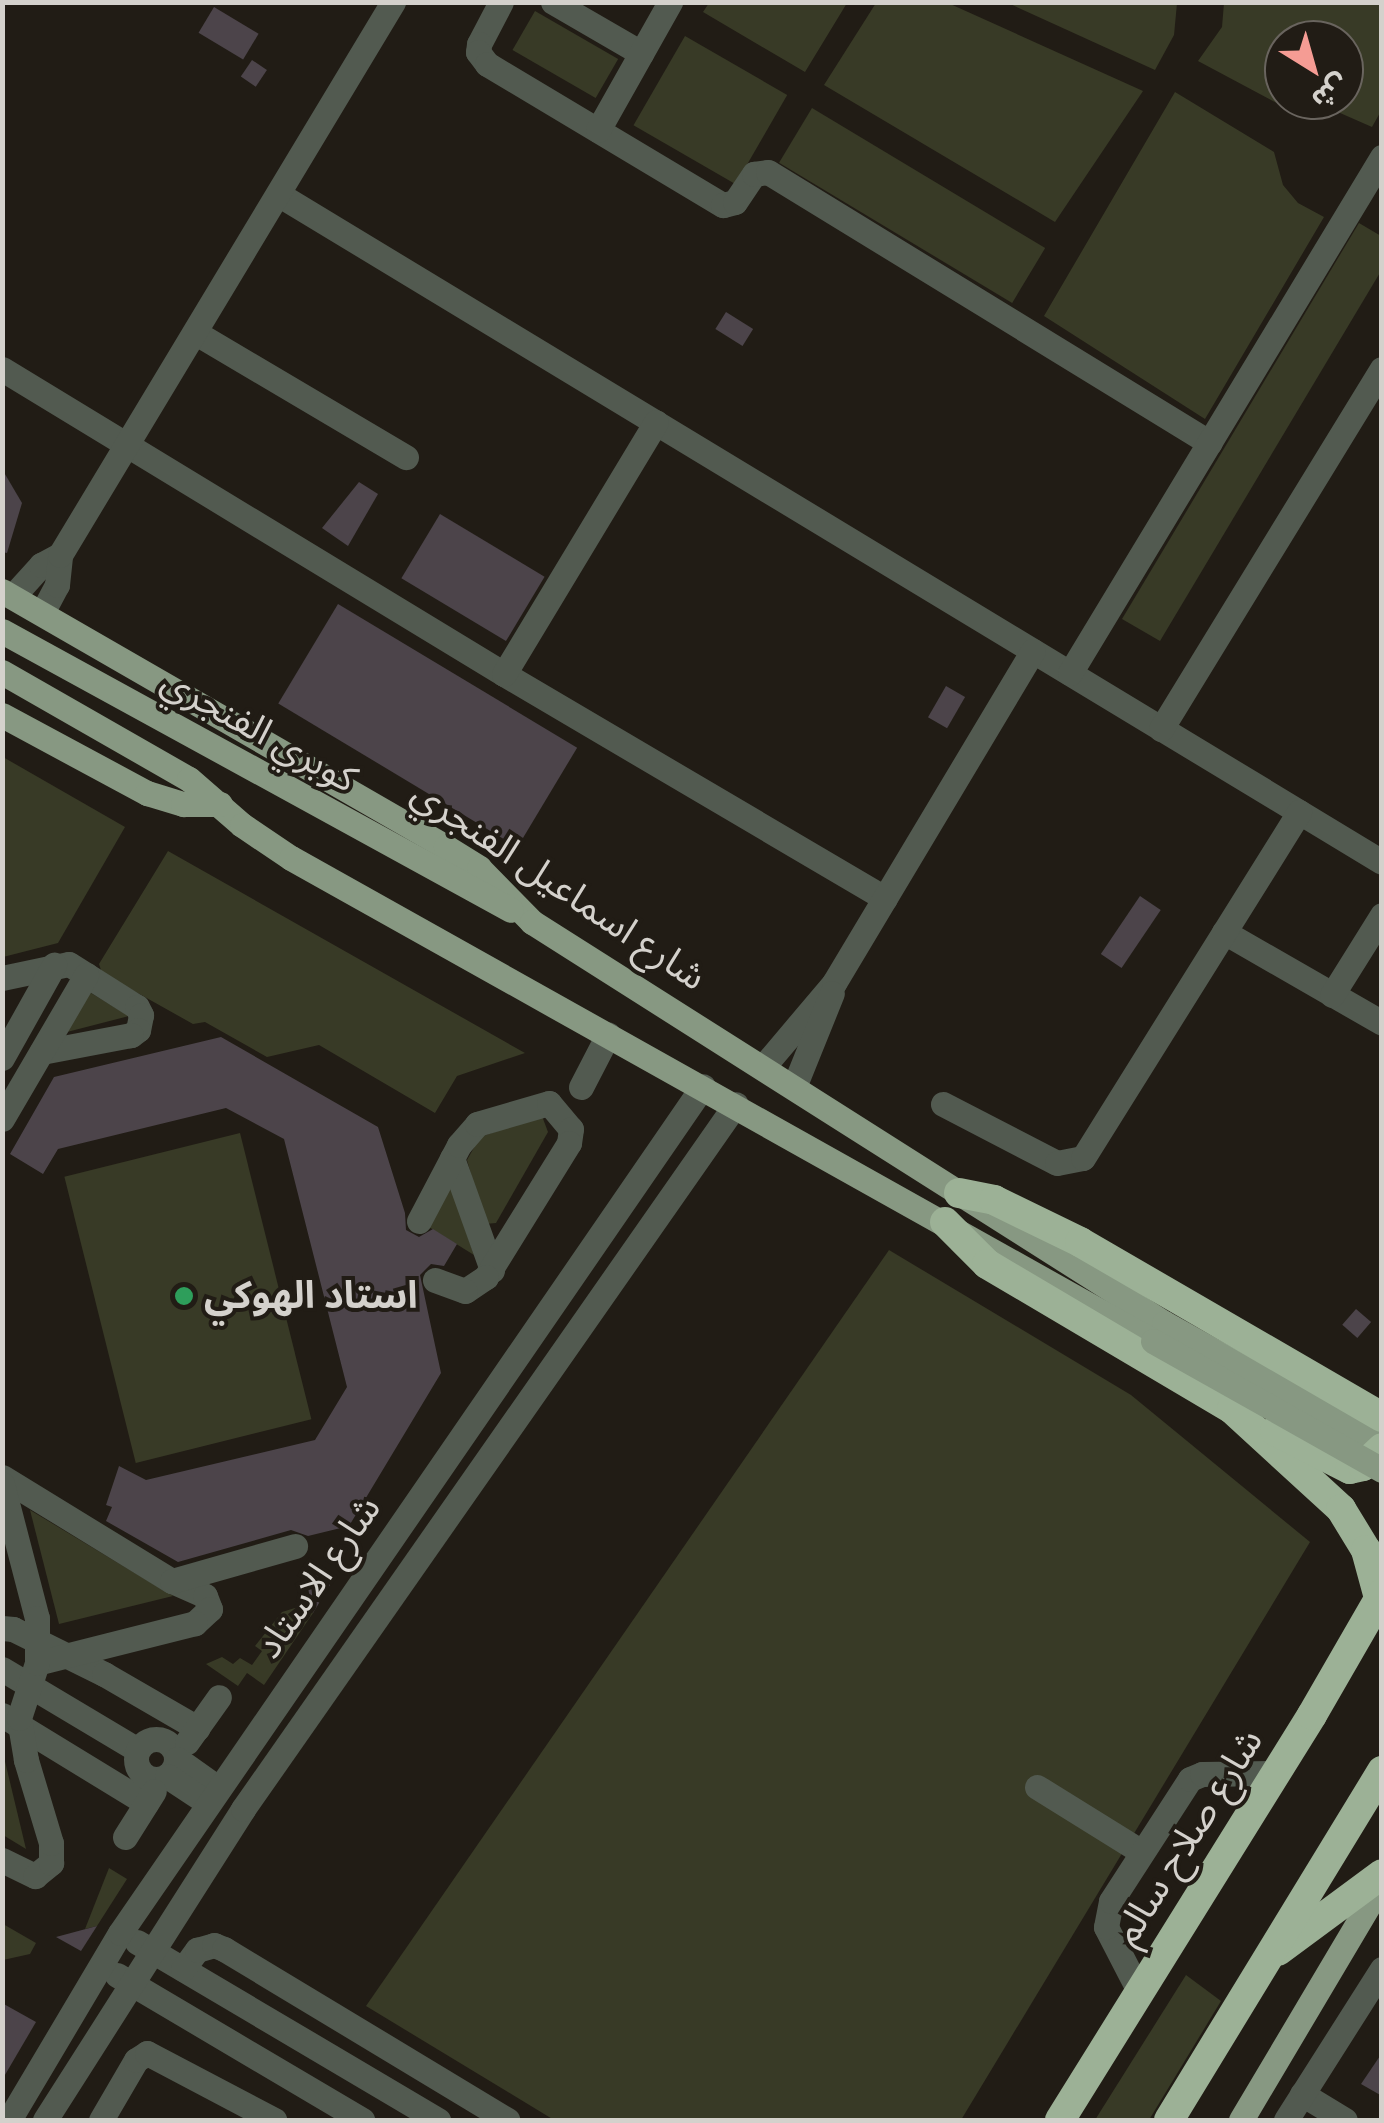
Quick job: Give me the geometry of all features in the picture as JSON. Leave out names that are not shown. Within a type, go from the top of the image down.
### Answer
[{"type":"highway","points":[[945,1222],[987,1264],[1232,1409],[1350,1470],[1363,1466],[1381,1429],[1080,1242],[994,1200],[959,1193]]},
{"type":"highway","points":[[1232,1409],[1340,1509],[1366,1550],[1380,1596]]},
{"type":"highway","name":"شارع صلاح سالم","points":[[1060,2120],[1276,1774],[1380,1596]]},
{"type":"highway","points":[[1170,2120],[1382,1771]]},
{"type":"highway","points":[[1264,1961],[1382,1874]]},
{"type":"main road","name":"شارع اسماعيل الفنجري","points":[[8,594],[446,846],[479,868],[532,922],[959,1193],[1159,1332]]},
{"type":"main road","name":"كوبري الفنجري","points":[[2,631],[532,922]]},
{"type":"main road","name":"كوبري الفنجري","points":[[2,672],[164,762],[220,804]]},
{"type":"main road","points":[[2,715],[147,793],[183,804],[220,804],[291,858],[945,1222],[1159,1332],[1381,1429]]},
{"type":"main road","points":[[1159,1332],[1382,1470]]},
{"type":"main road","points":[[1241,2120],[1382,1883]]},
{"type":"street","points":[[501,2],[478,44],[481,59],[723,205],[735,202],[754,174],[768,172],[1210,443]]},
{"type":"street","points":[[553,2],[641,53]]},
{"type":"street","points":[[598,130],[670,2]]},
{"type":"street","points":[[42,613],[57,584],[60,555],[278,194],[382,6]]},
{"type":"street","points":[[1070,674],[1382,157]]},
{"type":"street","points":[[278,194],[1382,862]]},
{"type":"street","points":[[196,333],[406,458]]},
{"type":"street","points":[[2,369],[504,674],[885,898]]},
{"type":"street","points":[[1162,728],[1382,369]]},
{"type":"street","points":[[504,674],[656,422]]},
{"type":"street","points":[[8,594],[41,565],[60,555]]},
{"type":"street","points":[[763,1067],[834,983],[1033,651]]},
{"type":"street","points":[[942,1104],[1057,1163],[1083,1158],[1299,812]]},
{"type":"street","points":[[1332,995],[1382,915]]},
{"type":"street","points":[[1224,932],[1382,1023]]},
{"type":"street","points":[[2,1058],[54,964]]},
{"type":"street","points":[[2,978],[54,964],[69,964],[138,1007],[138,1030],[42,1052]]},
{"type":"street","points":[[2,1119],[86,974]]},
{"type":"street","points":[[794,1087],[834,983]]},
{"type":"street","points":[[435,1280],[465,1291],[492,1270],[569,1142],[573,1100],[608,1035]]},
{"type":"street","name":"شارع الاستاد","points":[[9,2120],[120,1932],[703,1086]]},
{"type":"street","points":[[419,1221],[471,1129],[488,1119],[543,1102],[573,1100]]},
{"type":"street","name":"شارع الاستاد","points":[[45,2120],[242,1809],[736,1104]]},
{"type":"street","points":[[452,1158],[492,1270]]},
{"type":"street","points":[[2,1481],[172,1581],[200,1592],[209,1602],[207,1616],[196,1623],[38,1663]]},
{"type":"street","points":[[2,1481],[37,1618],[38,1663],[8,1712]]},
{"type":"street","points":[[172,1581],[295,1546]]},
{"type":"street","points":[[3,1624],[104,1674],[198,1728]]},
{"type":"street","points":[[2,1668],[138,1750],[149,1740],[164,1740],[170,1768],[213,1795]]},
{"type":"street","points":[[124,1837],[219,1697]]},
{"type":"street","points":[[2,1860],[35,1876],[51,1863],[51,1843],[8,1712]]},
{"type":"street","points":[[8,1712],[146,1803]]},
{"type":"street","points":[[1139,1990],[1106,1918],[1111,1900],[1190,1779],[1202,1774],[1276,1774]]},
{"type":"street","points":[[1037,1787],[1142,1852]]},
{"type":"street","points":[[120,1932],[438,2120]]},
{"type":"street","points":[[183,1969],[198,1950],[214,1945],[224,1948],[507,2120]]},
{"type":"street","points":[[99,1966],[130,1981],[329,2112],[362,2120]]},
{"type":"street","points":[[1286,2120],[1382,1969]]},
{"type":"street","points":[[100,2120],[136,2060],[147,2053],[274,2120]]},
{"type":"street","points":[[329,2112],[348,2089],[349,2068]]},
{"type":"street","points":[[1302,2094],[1345,2120]]},
{"type":"street","points":[[378,2120],[386,2104],[398,2097]]},
{"type":"green space","points":[[709,2],[847,3],[805,72],[703,12]]},
{"type":"green space","points":[[876,3],[948,3],[1143,91],[1055,222],[824,85]]},
{"type":"green space","points":[[1008,3],[1177,3],[1174,35],[1155,70]]},
{"type":"green space","points":[[1224,3],[1381,3],[1381,111],[1372,127],[1356,120],[1364,120],[1364,20],[1264,20],[1264,96],[1198,61],[1222,27]]},
{"type":"green space","points":[[535,11],[618,59],[596,98],[512,50]]},
{"type":"green space","points":[[685,36],[787,95],[736,184],[634,125]]},
{"type":"green space","points":[[1175,92],[1274,152],[1283,185],[1298,203],[1324,217],[1205,419],[1044,316]]},
{"type":"green space","points":[[812,108],[1045,248],[1012,303],[779,163]]},
{"type":"green space","points":[[1359,223],[1381,236],[1381,271],[1160,641],[1122,619]]},
{"type":"green space","points":[[3,757],[125,827],[58,943],[3,957]]},
{"type":"green space","points":[[168,851],[525,1053],[457,1076],[435,1113],[319,1045],[267,1057],[205,1022],[193,1024],[102,973],[99,964]]},
{"type":"green space","points":[[91,993],[129,1016],[67,1032]]},
{"type":"green space","points":[[542,1116],[548,1132],[496,1223],[485,1224],[467,1160],[480,1137]]},
{"type":"green space","points":[[240,1133],[311,1419],[136,1463],[64,1177]]},
{"type":"green space","points":[[449,1181],[474,1255],[424,1224]]},
{"type":"green space","points":[[889,1250],[1131,1395],[1310,1542],[961,2120],[554,2120],[366,2006]]},
{"type":"green space","points":[[30,1510],[173,1596],[59,1624]]},
{"type":"green space","points":[[311,1603],[313,1613],[264,1685],[247,1673],[238,1686],[206,1664],[222,1657],[233,1664],[240,1658],[252,1665],[262,1651],[255,1646],[282,1612]]},
{"type":"green space","points":[[3,1753],[26,1849],[3,1835]]},
{"type":"green space","points":[[109,1868],[127,1879],[97,1926],[85,1929]]},
{"type":"green space","points":[[3,1924],[36,1943],[30,1954],[3,1960]]},
{"type":"green space","points":[[1186,1975],[1221,2001],[1149,2120],[1095,2120]]},
{"type":"building","points":[[214,7],[259,34],[243,59],[199,33]]},
{"type":"building","points":[[252,60],[267,70],[256,87],[241,77]]},
{"type":"building","points":[[726,312],[753,329],[743,346],[715,329]]},
{"type":"building","points":[[2,469],[22,503],[7,553],[2,552]]},
{"type":"building","points":[[359,482],[378,494],[348,546],[322,528]]},
{"type":"building","points":[[440,514],[545,577],[506,641],[401,578]]},
{"type":"building","points":[[338,604],[577,748],[517,847],[278,703]]},
{"type":"building","points":[[946,686],[965,697],[947,728],[928,717]]},
{"type":"building","points":[[1140,896],[1161,910],[1122,968],[1101,954]]},
{"type":"building","points":[[221,1037],[378,1127],[405,1213],[406,1230],[419,1237],[433,1229],[457,1244],[444,1266],[431,1264],[420,1275],[441,1373],[349,1526],[308,1536],[291,1530],[178,1562],[106,1521],[112,1507],[106,1505],[119,1466],[146,1480],[315,1440],[347,1387],[284,1139],[226,1108],[58,1149],[43,1174],[10,1154],[54,1077]]},
{"type":"building","points":[[1356,1309],[1371,1322],[1357,1338],[1342,1325]]},
{"type":"building","points":[[305,1567],[330,1585],[313,1613],[308,1588]]},
{"type":"building","points":[[97,1926],[81,1951],[56,1937]]},
{"type":"building","points":[[2,2003],[36,2022],[2,2080]]},
{"type":"building","points":[[1382,2053],[1382,2096],[1361,2084]]},
{"type":"place","name":"استاد الهوكي","points":[[184,1296]]}]
